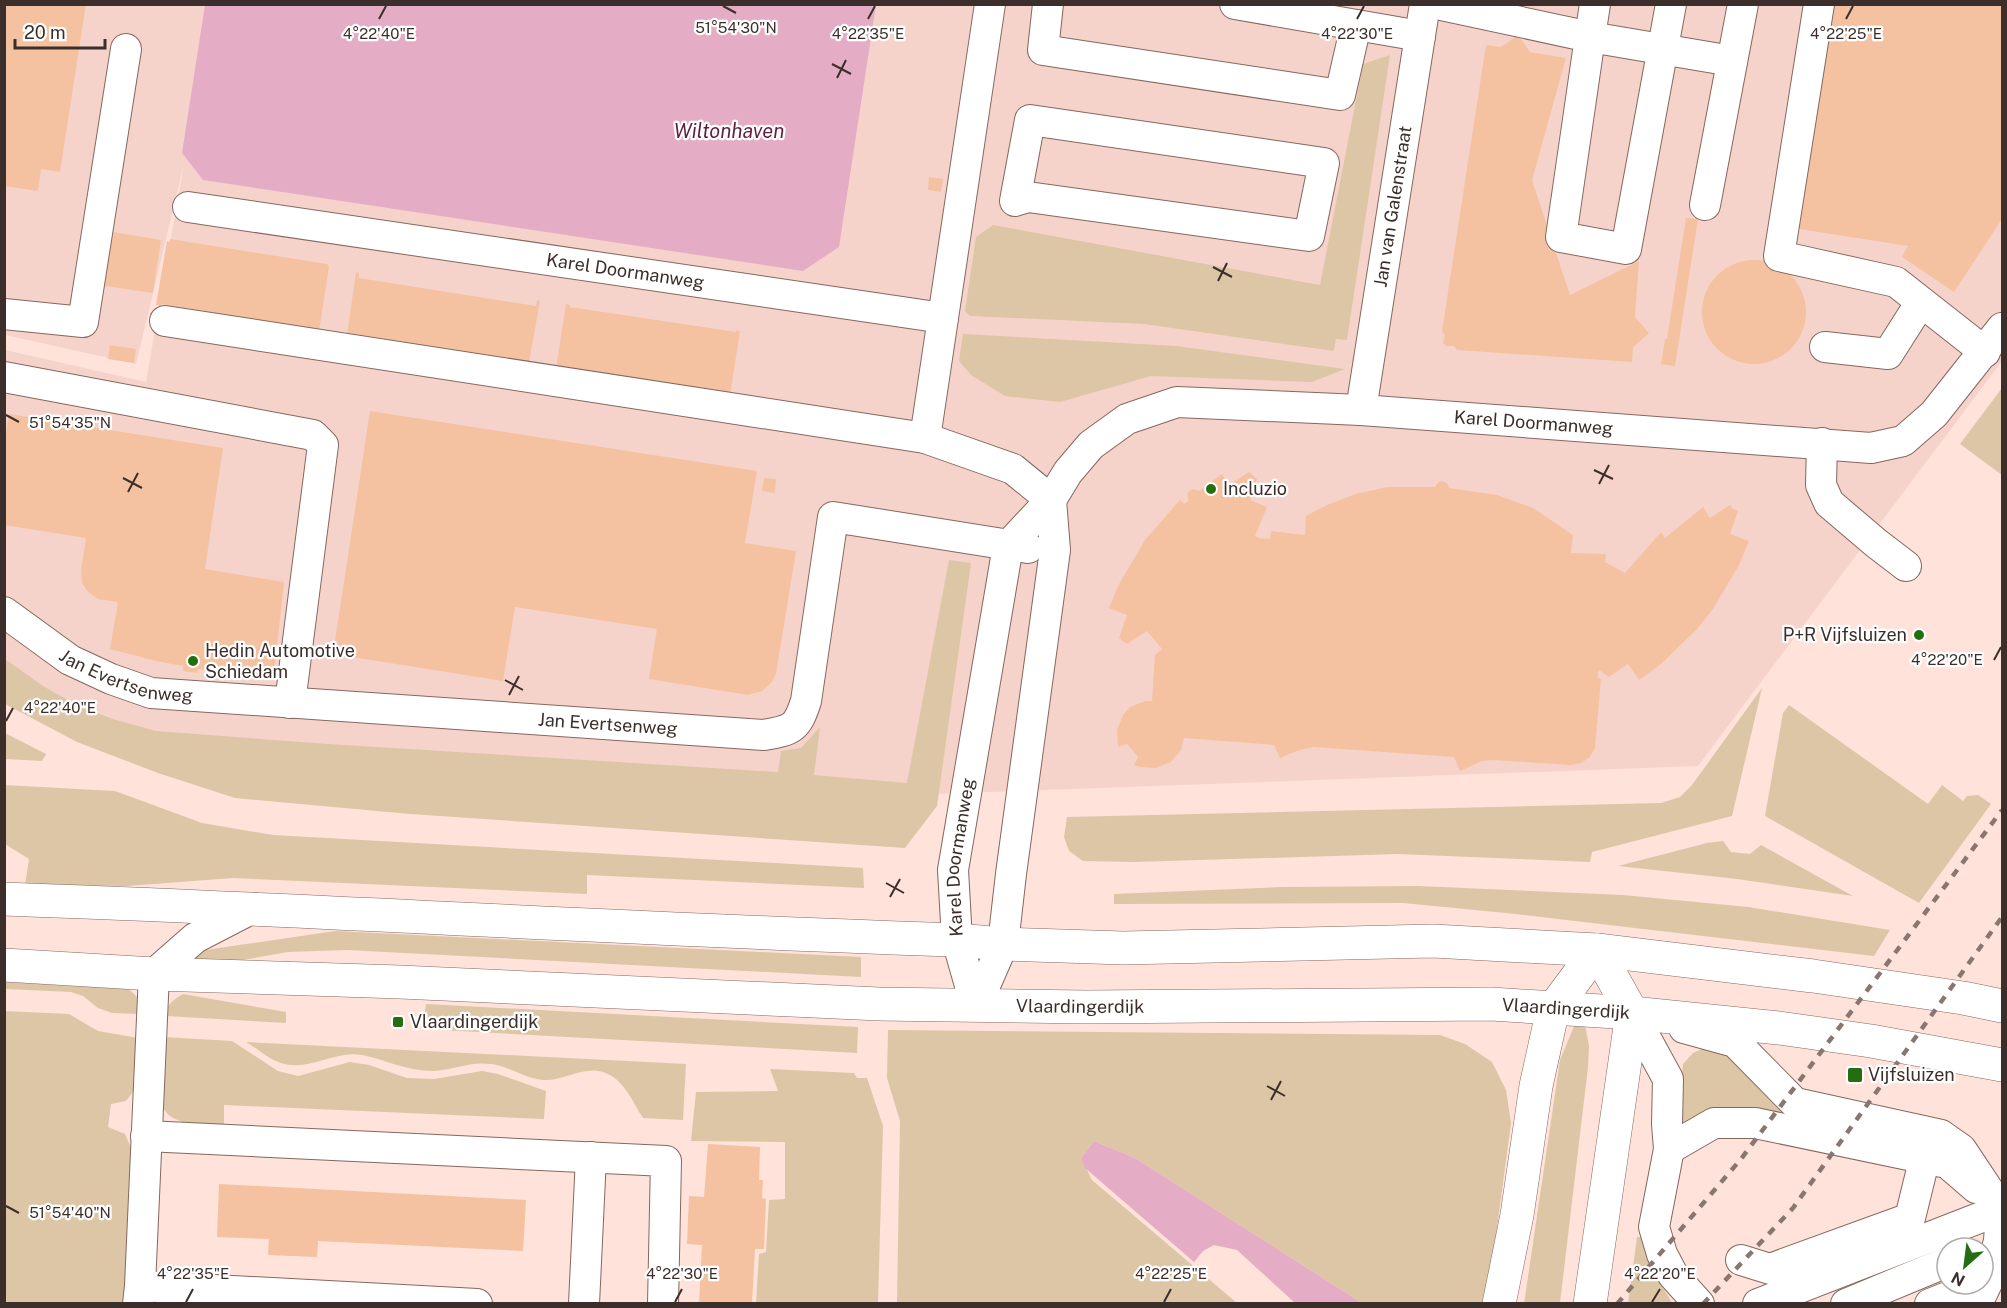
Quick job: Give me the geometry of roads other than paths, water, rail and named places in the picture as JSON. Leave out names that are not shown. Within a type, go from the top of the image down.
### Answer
[{"type":"main road","points":[[4,899],[253,908],[1123,948],[1434,941],[1597,950],[1813,976],[2002,1006]]},
{"type":"main road","points":[[1499,1304],[1517,1215],[1536,1086],[1553,1009],[1597,950]]},
{"type":"main road","points":[[1590,1304],[1632,1013],[1597,950]]},
{"type":"main road","name":"Vlaardingerdijk","points":[[4,964],[154,974],[400,982],[879,1004],[1086,1007],[1491,1004],[1632,1013],[1779,1028],[1871,1041],[2002,1065]]},
{"type":"street","points":[[926,438],[990,4]]},
{"type":"street","points":[[1048,4],[1043,50],[1340,94],[1356,25]]},
{"type":"street","points":[[1235,4],[1420,36]]},
{"type":"street","name":"Jan van Galenstraat","points":[[1361,410],[1425,4]]},
{"type":"street","points":[[1437,4],[1590,37],[1732,61]]},
{"type":"street","points":[[1595,4],[1561,237],[1626,249],[1671,4]]},
{"type":"street","points":[[1705,205],[1743,4]]},
{"type":"street","points":[[1819,4],[1779,256],[1896,282],[1985,352]]},
{"type":"street","points":[[4,314],[83,322],[126,49]]},
{"type":"street","points":[[1030,120],[1324,163],[1309,236],[1028,197],[1015,201],[1030,120]]},
{"type":"street","name":"Karel Doormanweg","points":[[188,207],[943,318]]},
{"type":"street","points":[[1825,347],[1888,354],[1922,302]]},
{"type":"street","points":[[165,321],[926,438],[1013,469],[1051,500],[1055,550],[1003,944],[976,1006]]},
{"type":"street","name":"Karel Doormanweg","points":[[976,1006],[957,940],[953,870],[1008,546],[1051,500],[1068,472],[1092,446],[1127,419],[1177,402],[1361,410],[1871,448],[1903,441],[1934,414],[2002,328]]},
{"type":"street","points":[[4,377],[313,435],[323,445],[290,703]]},
{"type":"street","points":[[1822,443],[1821,485],[1829,502],[1906,566]]},
{"type":"street","name":"Jan Evertsenweg","points":[[4,612],[70,660],[111,679],[151,693],[764,735],[788,731],[801,717],[807,701],[833,517],[1008,546],[1055,550]]},
{"type":"street","points":[[253,908],[195,938],[154,974],[154,1021],[139,1295],[477,1304]]},
{"type":"street","points":[[1632,1013],[1668,1080],[1669,1149],[1654,1227],[1662,1254],[1673,1275],[1699,1304]]},
{"type":"street","points":[[1632,1013],[1736,1042],[1794,1103],[1941,1135],[1961,1149],[2002,1209]]},
{"type":"street","points":[[1669,1149],[1714,1123],[1755,1123],[1947,1163],[2002,1209]]},
{"type":"street","points":[[146,1136],[666,1161],[663,1304]]},
{"type":"street","points":[[584,1304],[591,1157]]},
{"type":"street","points":[[1741,1260],[1770,1269],[1910,1218],[1923,1165]]},
{"type":"street","points":[[1993,1236],[2002,1209]]},
{"type":"street","points":[[1758,1304],[2002,1209]]},
{"type":"street","points":[[1846,1304],[1935,1267]]},
{"type":"street","points":[[1930,1304],[1956,1296]]},
{"type":"water","name":"Wiltonhaven","points":[[205,5],[876,5],[839,247],[803,271],[203,180],[182,153]]},
{"type":"water","points":[[1094,1141],[1135,1158],[1362,1303],[1295,1303],[1237,1250],[1214,1245],[1203,1251],[1194,1262],[1085,1168],[1081,1158]]},
{"type":"railway","points":[[1617,1304],[1741,1159],[2002,810]]},
{"type":"railway","points":[[1703,1304],[1793,1208],[2002,917]]},
{"type":"place","name":"Incluzio","points":[[1211,489]]},
{"type":"place","name":"P+R Vijfsluizen","points":[[1919,635]]},
{"type":"place","name":"Hedin Automotive Schiedam","points":[[193,661]]},
{"type":"place","name":"Vlaardingerdijk","points":[[398,1022]]},
{"type":"place","name":"Vijfsluizen","points":[[1855,1075]]}]
